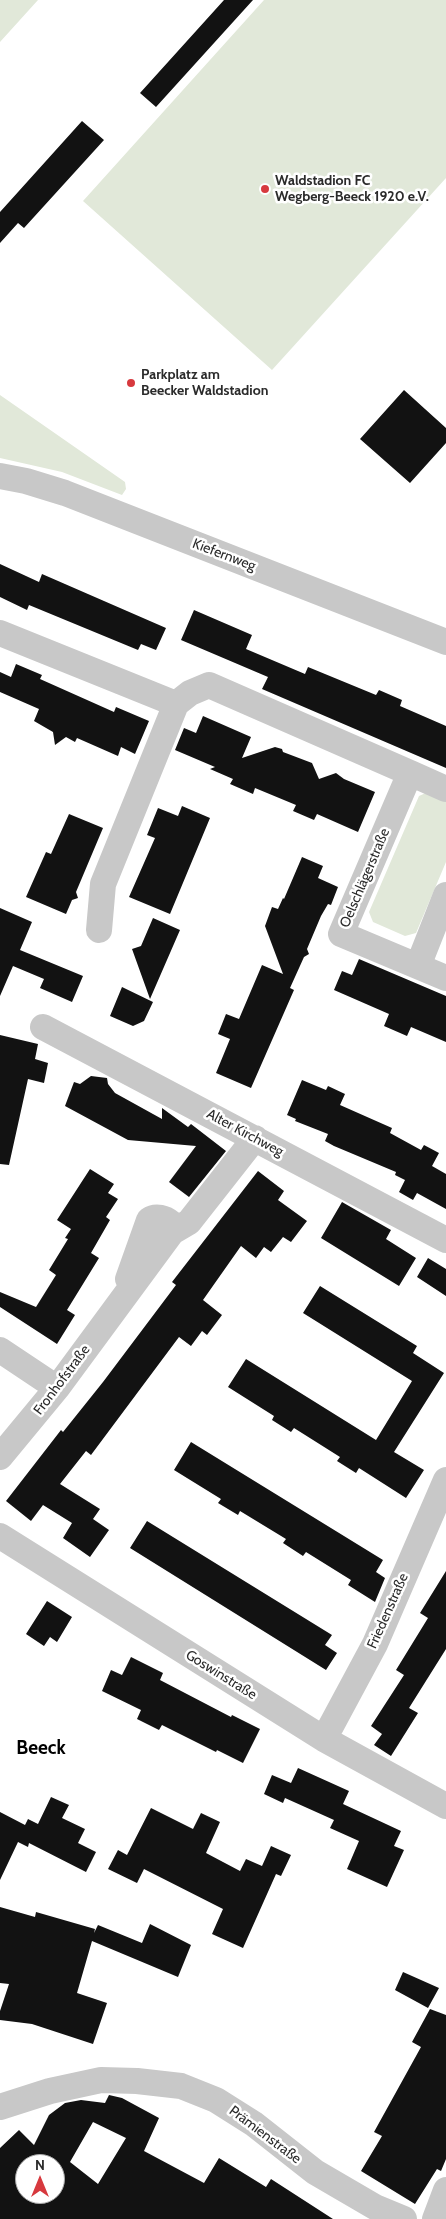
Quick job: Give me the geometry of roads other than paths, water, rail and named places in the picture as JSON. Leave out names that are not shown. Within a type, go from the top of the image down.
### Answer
[{"type":"street","name":"Kiefernweg","points":[[0,476],[26,481],[65,493],[446,642]]},
{"type":"street","points":[[0,633],[176,704]]},
{"type":"street","points":[[99,930],[103,884],[176,704],[190,693],[209,685],[446,789]]},
{"type":"street","name":"Oelschlägerstraße","points":[[410,773],[342,934],[446,978]]},
{"type":"street","points":[[418,966],[446,895]]},
{"type":"street","name":"Alter Kirchweg","points":[[43,1027],[446,1240]]},
{"type":"street","name":"Fronhofstraße","points":[[0,1457],[57,1388],[172,1232],[190,1222],[256,1138]]},
{"type":"street","points":[[0,1350],[57,1388]]},
{"type":"street","name":"Friedenstraße","points":[[324,1739],[375,1644],[446,1480]]},
{"type":"street","name":"Goswinstraße","points":[[0,1536],[324,1739],[446,1806]]},
{"type":"street","name":"Prämienstraße","points":[[0,2107],[50,2091],[101,2080],[136,2081],[181,2086],[216,2100],[254,2124],[315,2172],[372,2213],[404,2219]]},
{"type":"street","points":[[435,2219],[446,2190]]},
{"type":"place","name":"Waldstadion FC Wegberg-Beeck 1920 e.V.","points":[[265,189]]},
{"type":"place","name":"Parkplatz am Beecker Waldstadion","points":[[131,383]]},
{"type":"district","name":"Beeck","points":[[41,1748]]}]
